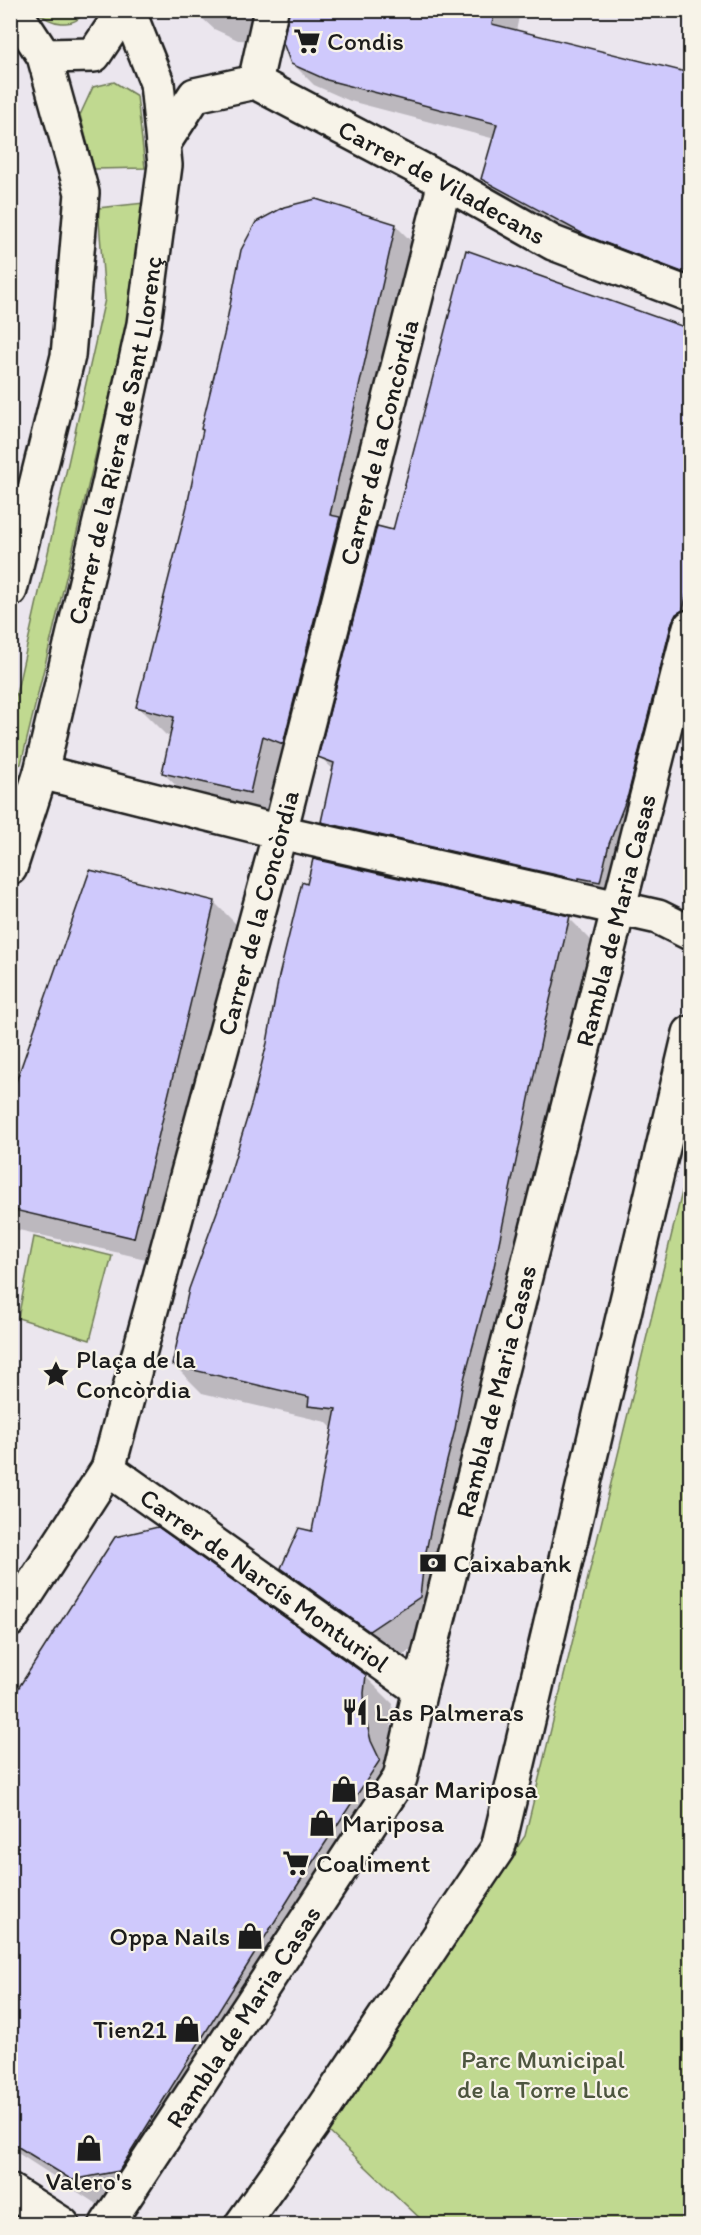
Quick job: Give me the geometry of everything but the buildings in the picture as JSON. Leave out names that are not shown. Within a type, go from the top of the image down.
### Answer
[{"type":"street","points":[[10,590],[68,356],[82,194],[44,56],[14,10]]},
{"type":"street","points":[[44,56],[94,55],[126,10]]},
{"type":"street","name":"Carrer de la Riera de Sant Llorenç","points":[[10,868],[41,772],[144,324],[165,165],[157,83],[126,10]]},
{"type":"street","points":[[132,10],[195,94]]},
{"type":"street","points":[[163,144],[195,94],[255,82],[271,10]]},
{"type":"street","name":"Carrer de Viladecans","points":[[255,82],[446,182],[553,243],[690,295]]},
{"type":"street","name":"Carrer de la Concòrdia","points":[[10,1620],[108,1469],[280,832],[446,182]]},
{"type":"street","name":"Rambla de Maria Casas","points":[[107,2224],[400,1778],[420,1690],[690,627]]},
{"type":"street","points":[[41,772],[280,832],[658,917],[690,933]]},
{"type":"street","points":[[242,2224],[316,2120],[498,1848],[690,1033]]},
{"type":"street","name":"Carrer de Narcís Monturiol","points":[[108,1469],[420,1690]]},
{"type":"street","points":[[10,2191],[62,2224]]},
{"type":"green space","points":[[37,11],[84,11],[75,21],[62,23],[48,19]]},
{"type":"green space","points":[[114,82],[137,96],[145,168],[94,169],[80,115],[93,87]]},
{"type":"green space","points":[[144,203],[132,304],[21,764],[11,768],[11,717],[105,299],[98,208]]},
{"type":"green space","name":"Parc Municipal de la Torre Lluc","points":[[690,1159],[690,2224],[426,2224],[326,2129],[525,1836]]},
{"type":"green space","points":[[34,1237],[112,1256],[90,1340],[18,1318]]},
{"type":"place","name":"Condis","points":[[307,41]]},
{"type":"place","name":"Plaça de la Concòrdia","points":[[56,1374]]},
{"type":"place","name":"Caixabank","points":[[433,1563]]},
{"type":"place","name":"Las Palmeras","points":[[355,1712]]},
{"type":"place","name":"Basar Mariposa","points":[[344,1789]]},
{"type":"place","name":"Mariposa","points":[[322,1823]]},
{"type":"place","name":"Coaliment","points":[[296,1863]]},
{"type":"place","name":"Oppa Nails","points":[[250,1936]]},
{"type":"place","name":"Tien21","points":[[187,2029]]},
{"type":"place","name":"Valero's","points":[[89,2148]]}]
